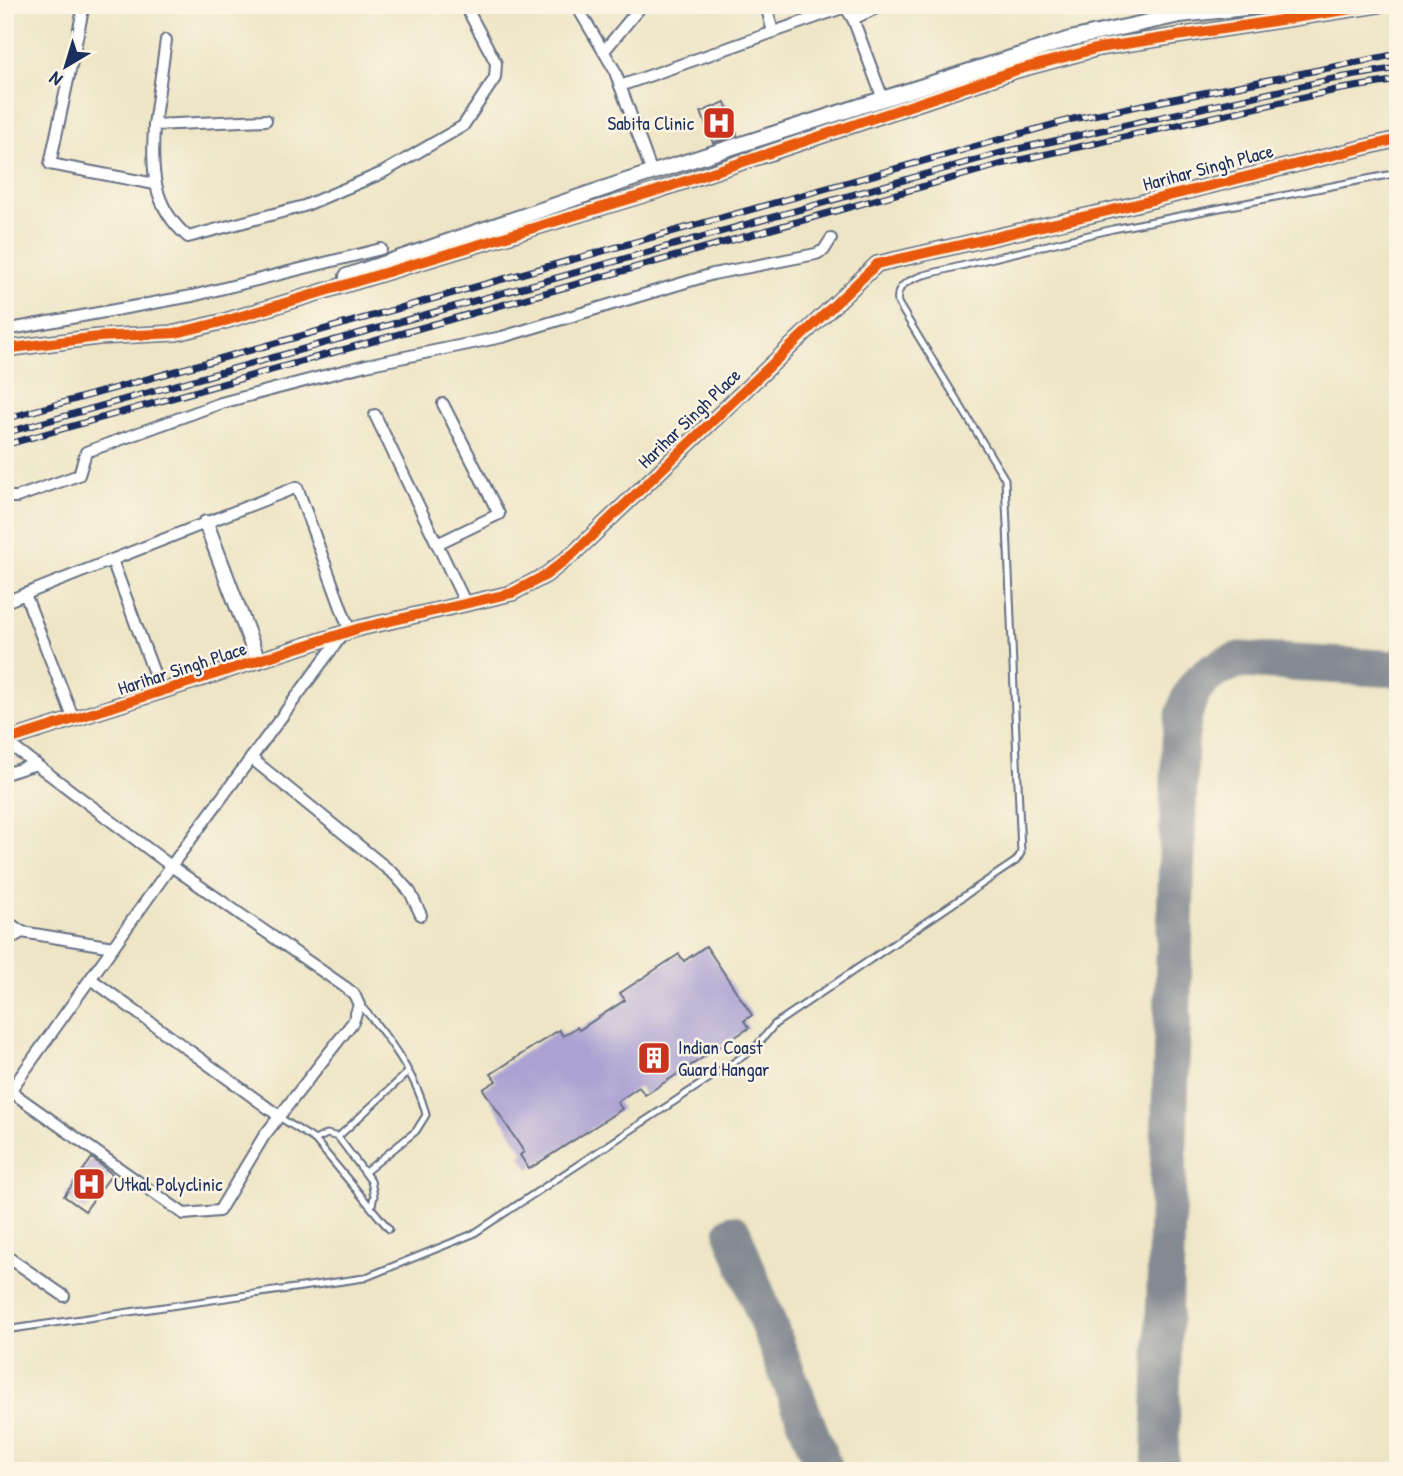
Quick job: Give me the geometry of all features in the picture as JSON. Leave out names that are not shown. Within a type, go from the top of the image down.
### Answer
[{"type":"street","points":[[83,5],[50,164],[155,184]]},
{"type":"street","points":[[166,40],[154,125],[152,172],[169,221],[188,237],[304,206],[382,173],[463,126],[495,78],[496,63],[465,5]]},
{"type":"street","points":[[576,5],[604,51],[620,86],[652,173]]},
{"type":"street","points":[[604,51],[642,5]]},
{"type":"street","points":[[766,5],[773,32]]},
{"type":"street","points":[[852,19],[883,5]]},
{"type":"street","points":[[225,321],[252,308],[652,173],[1070,39],[1180,15],[1273,5]]},
{"type":"street","points":[[5,349],[98,337],[176,333],[225,321],[656,191],[1017,70],[1098,48],[1378,5]]},
{"type":"street","points":[[620,86],[844,6],[852,19],[883,99]]},
{"type":"street","points":[[154,125],[266,120]]},
{"type":"street","name":"Harihar Singh Place","points":[[5,741],[346,633],[512,593],[546,575],[574,553],[877,264],[1108,211],[1398,139]]},
{"type":"street","points":[[5,498],[17,497],[79,475],[86,452],[221,402],[366,365],[502,337],[713,274],[816,254],[824,250],[831,239]]},
{"type":"street","points":[[5,330],[192,296],[381,249]]},
{"type":"street","points":[[437,544],[499,514],[443,404]]},
{"type":"street","points":[[375,415],[466,604]]},
{"type":"street","points":[[5,602],[297,487],[346,633],[171,866],[8,1095],[184,1214],[219,1211],[279,1116],[353,1022],[359,1005],[345,987],[171,866],[5,741]]},
{"type":"street","points":[[206,523],[258,662]]},
{"type":"street","points":[[112,560],[161,692]]},
{"type":"street","points":[[25,594],[74,720]]},
{"type":"street","points":[[251,758],[395,875],[410,892],[421,915]]},
{"type":"street","points":[[5,774],[36,764]]},
{"type":"street","points":[[5,920],[22,932],[113,947]]},
{"type":"street","points":[[5,942],[22,932]]},
{"type":"street","points":[[91,979],[279,1116]]},
{"type":"street","points":[[5,1255],[64,1296]]},
{"type":"lane","points":[[5,1330],[363,1278],[473,1234],[754,1049],[784,1018],[1016,861],[1021,853],[1006,479],[898,303],[897,294],[908,280],[924,275],[1113,229],[1398,173]]},
{"type":"lane","points":[[359,1005],[378,1025],[407,1073],[426,1115],[416,1131],[365,1172]]},
{"type":"lane","points":[[338,1137],[407,1073]]},
{"type":"lane","points":[[279,1116],[315,1140],[372,1205],[388,1228]]},
{"type":"lane","points":[[315,1140],[327,1134],[338,1137],[365,1172],[374,1190],[372,1205]]},
{"type":"building","points":[[725,102],[737,135],[713,143],[701,112]]},
{"type":"building","name":"Indian Coast Guard Hangar","points":[[706,946],[752,1015],[744,1021],[749,1028],[645,1095],[639,1087],[617,1102],[622,1109],[529,1169],[520,1155],[524,1152],[483,1089],[496,1081],[491,1074],[559,1030],[563,1036],[577,1027],[579,1030],[625,1000],[620,993],[679,954],[684,961]]},
{"type":"building","points":[[92,1158],[112,1174],[85,1211],[64,1196]]},
{"type":"taxiway","points":[[1160,1471],[1180,742],[1185,712],[1194,689],[1202,680],[1212,672],[1240,660],[1398,669]]},
{"type":"taxiway","points":[[733,1233],[825,1471]]},
{"type":"railway","points":[[5,419],[1073,119],[1398,54]]},
{"type":"railway","points":[[5,433],[1004,152],[1333,79],[1398,68]]},
{"type":"railway","points":[[5,445],[1006,163],[1336,90],[1398,80]]},
{"type":"cycle path","points":[[5,349],[98,337],[176,333],[225,321],[656,191],[1017,70],[1099,48],[1378,5]]},
{"type":"cycle path","points":[[5,741],[360,628],[512,593],[546,575],[574,553],[877,264],[1108,211],[1398,139]]},
{"type":"place","name":"Sabita Clinic","points":[[719,123]]},
{"type":"place","name":"Indian Coast Guard Hangar","points":[[654,1058]]},
{"type":"place","name":"Utkal Polyclinic","points":[[89,1184]]}]
